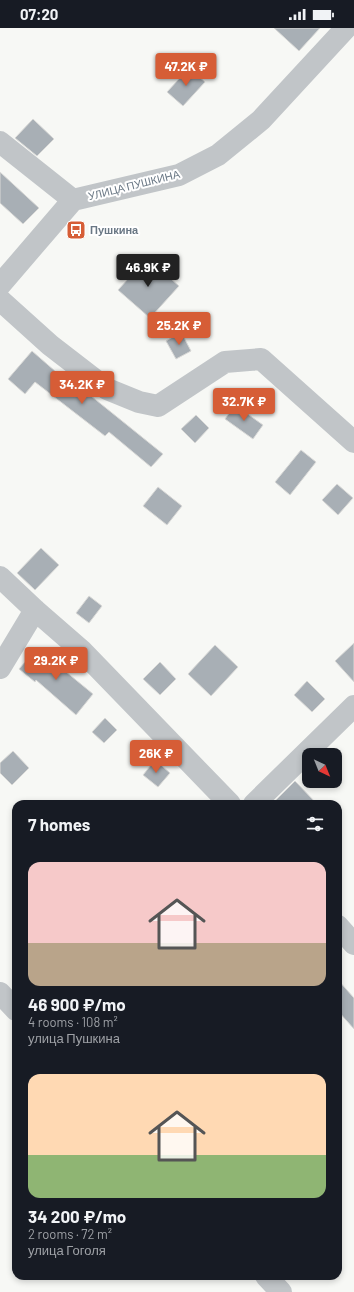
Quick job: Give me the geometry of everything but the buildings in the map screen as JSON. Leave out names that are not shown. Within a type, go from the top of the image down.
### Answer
[{"type":"street","name":"УЛИЦА ПУШКИНА","points":[[0,285],[73,200],[179,175],[218,155],[261,120],[346,28]]},
{"type":"street","points":[[0,142],[73,200]]},
{"type":"street","points":[[0,300],[50,345],[107,389],[139,402],[158,406],[225,362],[261,359],[354,442]]},
{"type":"street","points":[[0,577],[81,650],[226,800]]},
{"type":"street","points":[[0,668],[35,610]]},
{"type":"street","points":[[258,800],[354,706]]},
{"type":"street","points":[[342,930],[354,944]]},
{"type":"street","points":[[0,993],[12,1006]]},
{"type":"street","points":[[270,1280],[281,1292]]},
{"type":"place","name":"Пушкина","points":[[76,230]]}]
